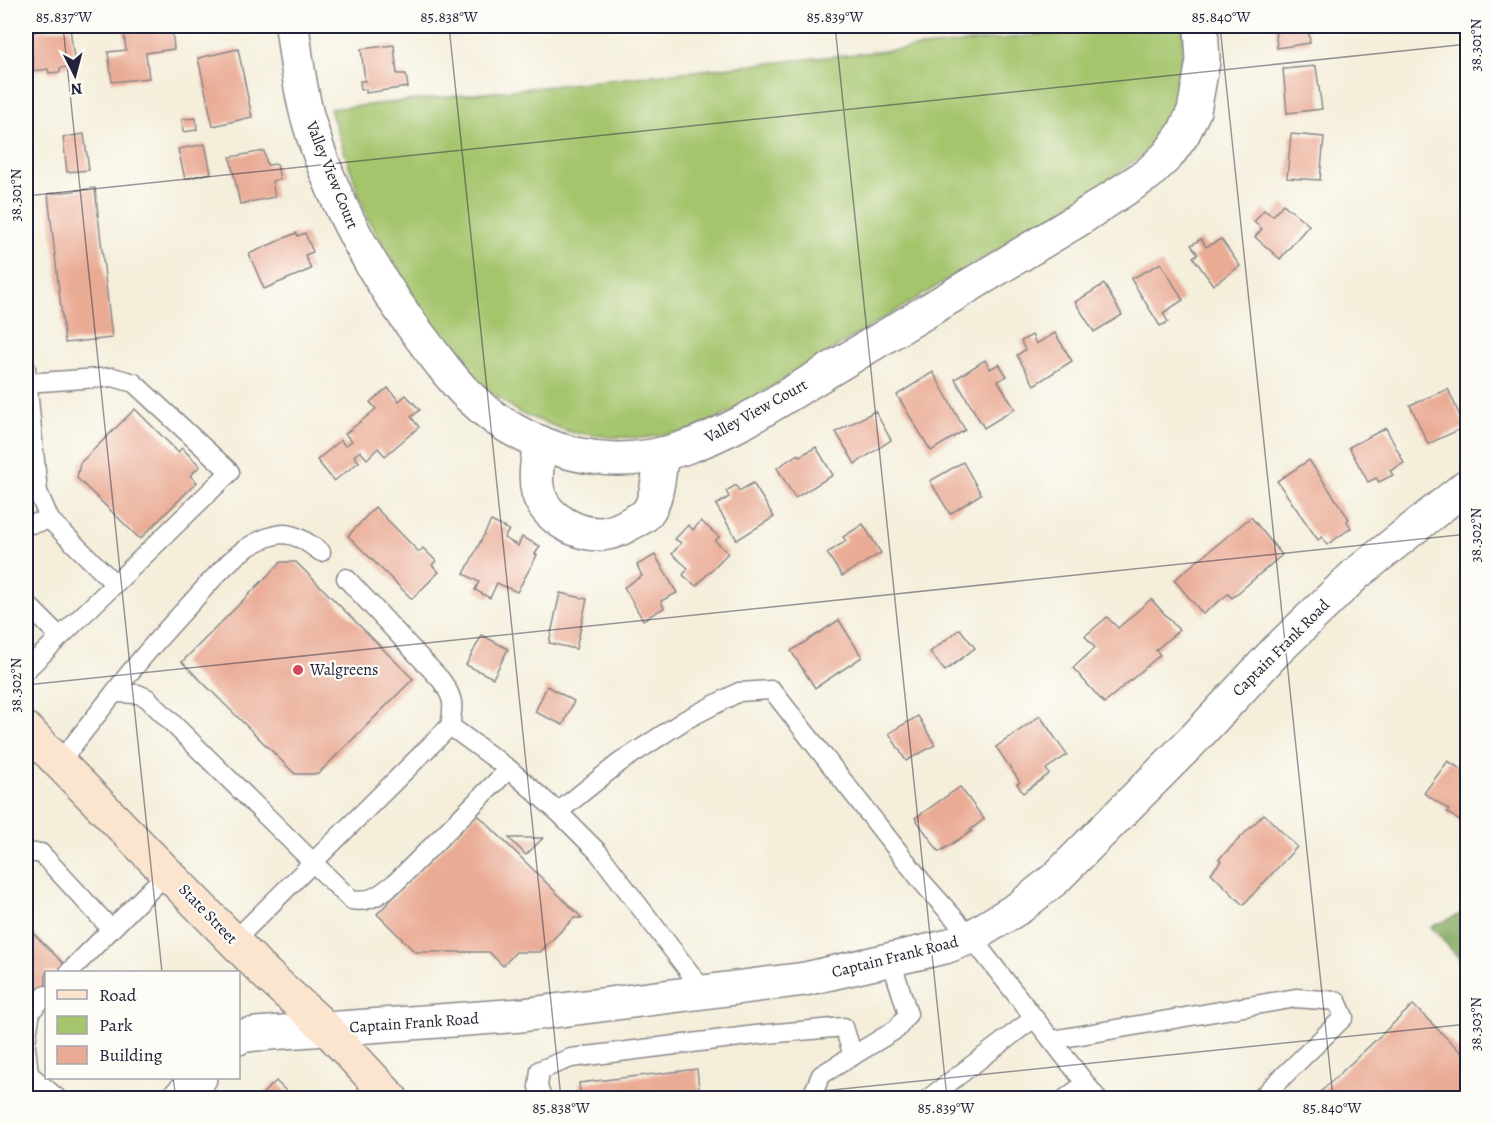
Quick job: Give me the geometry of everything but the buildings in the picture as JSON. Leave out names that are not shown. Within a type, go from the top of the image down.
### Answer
[{"type":"main road","name":"State Street","points":[[26,729],[266,974],[328,1030],[391,1098]]},
{"type":"street","name":"Valley View Court","points":[[292,26],[298,75],[308,116],[325,167],[345,213],[376,270],[410,324],[472,400],[497,419],[540,442],[584,456],[616,459],[662,454],[683,449],[714,437],[745,421],[1078,220],[1148,174],[1168,155],[1183,134],[1194,111],[1203,61],[1201,26]]},
{"type":"street","points":[[540,442],[536,483],[538,495],[556,520],[585,532],[606,534],[619,530],[646,514],[655,496],[662,454]]},
{"type":"street","name":"Captain Frank Road","points":[[240,1037],[522,1015],[703,990],[805,979],[945,947],[971,937],[1020,907],[1055,879],[1189,744],[1275,652],[1356,574],[1467,485]]},
{"type":"street","points":[[180,1098],[198,1079]]},
{"type":"lane","points":[[26,670],[59,636],[115,584],[230,472],[134,383],[113,377],[26,378],[38,492],[50,520],[115,584]]},
{"type":"lane","points":[[26,525],[50,520]]},
{"type":"lane","points":[[59,763],[139,659],[225,566],[243,550],[265,539],[282,534],[296,536],[321,552]]},
{"type":"lane","points":[[234,941],[450,726],[453,709],[451,694],[441,680],[346,578]]},
{"type":"lane","points":[[26,603],[59,636]]},
{"type":"lane","points":[[558,812],[619,763],[685,720],[739,692],[772,690],[923,883],[971,937],[1097,1098]]},
{"type":"lane","points":[[114,693],[138,694],[147,698],[351,900],[367,900],[381,894],[396,882],[509,769]]},
{"type":"lane","points":[[450,726],[509,769],[558,812],[598,852],[703,990]]},
{"type":"lane","points":[[26,853],[40,853],[111,929]]},
{"type":"lane","points":[[70,971],[167,873]]},
{"type":"lane","points":[[811,1098],[820,1075],[897,1029],[908,1014],[891,960]]},
{"type":"lane","points":[[26,1042],[31,1011],[45,996]]},
{"type":"lane","points":[[1052,1040],[1296,998],[1337,1001],[1344,1017],[1262,1098]]},
{"type":"lane","points":[[929,1098],[1034,1018]]},
{"type":"lane","points":[[542,1098],[538,1087],[540,1070],[571,1058],[756,1035],[844,1027],[853,1056]]},
{"type":"lane","points":[[26,1057],[29,1074],[57,1098]]},
{"type":"lane","points":[[1066,1098],[1085,1084]]},
{"type":"green space","points":[[1124,26],[1184,26],[1179,96],[1148,151],[1097,189],[720,418],[688,431],[644,438],[608,437],[570,432],[520,413],[478,383],[420,307],[367,218],[330,109]]},
{"type":"green space","points":[[1467,911],[1467,967],[1431,927]]},
{"type":"place","name":"Walgreens","points":[[298,670]]}]
